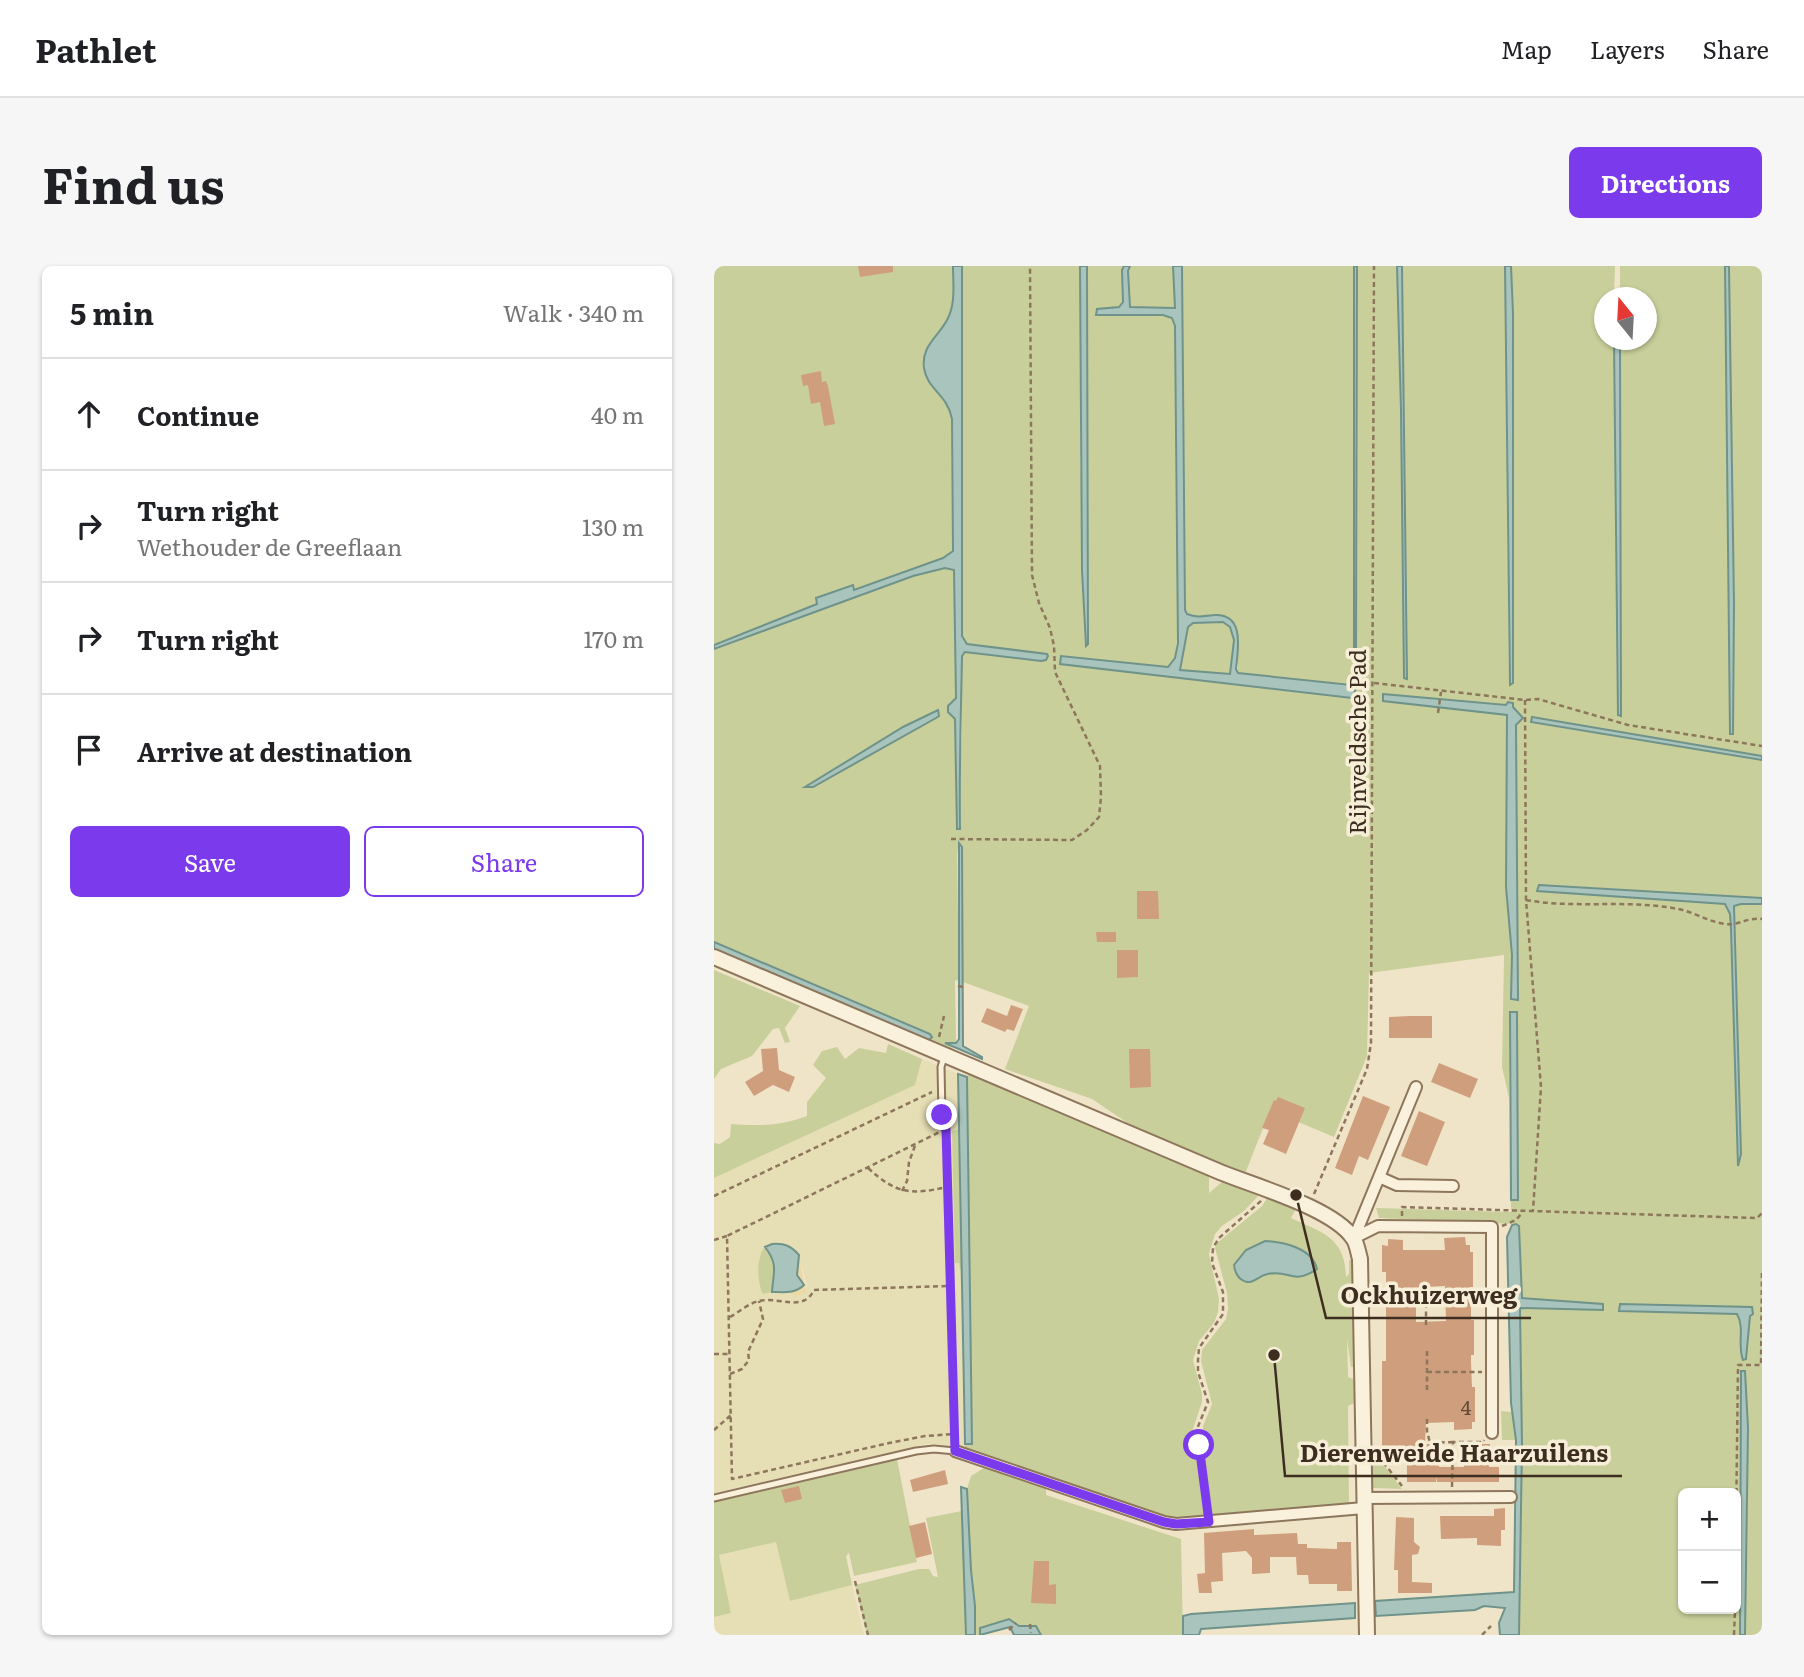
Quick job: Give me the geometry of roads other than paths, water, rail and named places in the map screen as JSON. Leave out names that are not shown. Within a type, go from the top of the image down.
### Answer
[{"type":"street","points":[[714,957],[1309,1207],[1336,1221],[1354,1238],[1360,1259],[1367,1635]]},
{"type":"street","points":[[1354,1238],[1416,1087]]},
{"type":"street","points":[[1379,1177],[1397,1185],[1453,1186]]},
{"type":"street","points":[[1354,1238],[1378,1226],[1492,1227],[1492,1433]]},
{"type":"street","points":[[955,1451],[1176,1524],[1412,1497],[1511,1497]]},
{"type":"lane","points":[[939,1052],[942,1115]]},
{"type":"lane","points":[[714,1498],[916,1451],[955,1451]]},
{"type":"water","points":[[953,266],[962,266],[962,636],[967,644],[1048,656],[1041,661],[965,652],[962,656],[960,829],[957,829],[955,719],[948,712],[948,706],[956,698],[954,570],[945,568],[913,576],[714,649],[714,645],[817,604],[816,598],[853,585],[854,590],[943,558],[953,551],[952,419],[946,403],[929,382],[924,360],[928,348],[950,314]]},
{"type":"water","points":[[1080,266],[1087,266],[1086,646],[1082,570]]},
{"type":"water","points":[[1124,266],[1130,266],[1130,307],[1175,308],[1173,266],[1182,266],[1187,614],[1225,616],[1231,620],[1238,634],[1238,673],[1351,685],[1356,675],[1358,678],[1352,698],[1060,664],[1061,656],[1168,667],[1175,658],[1178,643],[1175,326],[1172,318],[1163,315],[1096,315],[1097,309],[1119,307],[1123,302]],"holes":[[[1223,622],[1230,627],[1234,640],[1230,674],[1180,670],[1188,627],[1193,623]]]},
{"type":"water","points":[[1354,266],[1357,266],[1356,656],[1354,656]]},
{"type":"water","points":[[1397,266],[1402,266],[1407,679],[1404,678]]},
{"type":"water","points":[[1505,266],[1511,266],[1513,313],[1513,683],[1510,685]]},
{"type":"water","points":[[1725,266],[1729,266],[1734,604],[1733,734],[1730,734]]},
{"type":"water","points":[[1614,350],[1620,350],[1621,716],[1618,715]]},
{"type":"water","points":[[1383,694],[1506,705],[1508,702],[1513,703],[1513,707],[1523,718],[1516,725],[1518,1000],[1511,999],[1512,955],[1506,887],[1507,715],[1383,701]]},
{"type":"water","points":[[938,710],[939,716],[936,718],[813,787],[805,787],[903,727]]},
{"type":"water","points":[[1532,717],[1762,756],[1762,760],[1531,722]]},
{"type":"water","points":[[959,843],[962,847],[963,1046],[982,1059],[945,1043],[956,1043],[959,1039]]},
{"type":"water","points":[[1539,885],[1762,898],[1762,904],[1734,906],[1741,1154],[1738,1166],[1731,929],[1730,914],[1725,904],[1537,891]]},
{"type":"water","points":[[714,942],[932,1037],[929,1040],[924,1038],[714,949]]},
{"type":"water","points":[[1510,1012],[1517,1012],[1518,1200],[1511,1200]]},
{"type":"water","points":[[958,1074],[967,1077],[972,1444],[965,1444]]},
{"type":"water","points":[[1512,1225],[1519,1226],[1522,1298],[1603,1304],[1603,1310],[1520,1308],[1522,1446],[1519,1635],[1500,1635],[1499,1623],[1505,1608],[1484,1606],[1475,1610],[1376,1616],[1375,1601],[1514,1592],[1516,1440],[1511,1403],[1507,1237]]},
{"type":"water","points":[[1265,1241],[1296,1247],[1309,1256],[1317,1269],[1296,1277],[1275,1273],[1250,1282],[1241,1280],[1234,1265],[1246,1250]]},
{"type":"water","points":[[772,1244],[787,1246],[799,1255],[797,1275],[804,1285],[801,1288],[789,1292],[772,1292],[774,1264],[765,1247]]},
{"type":"water","points":[[1620,1304],[1752,1307],[1746,1359],[1743,1360],[1741,1354],[1737,1314],[1619,1311]]},
{"type":"water","points":[[1741,1371],[1745,1371],[1748,1428],[1745,1635],[1740,1635]]},
{"type":"water","points":[[961,1487],[967,1489],[975,1635],[966,1635]]},
{"type":"water","points":[[1355,1603],[1355,1618],[1201,1629],[1199,1635],[1183,1635],[1183,1616],[1191,1614]]},
{"type":"water","points":[[1009,1619],[1019,1626],[1036,1626],[1041,1635],[1014,1635],[1010,1627],[980,1635],[980,1628]]},
{"type":"place","name":"Ockhuizerweg","points":[[1296,1195]]},
{"type":"place","name":"Dierenweide Haarzuilens","points":[[1274,1355]]}]
